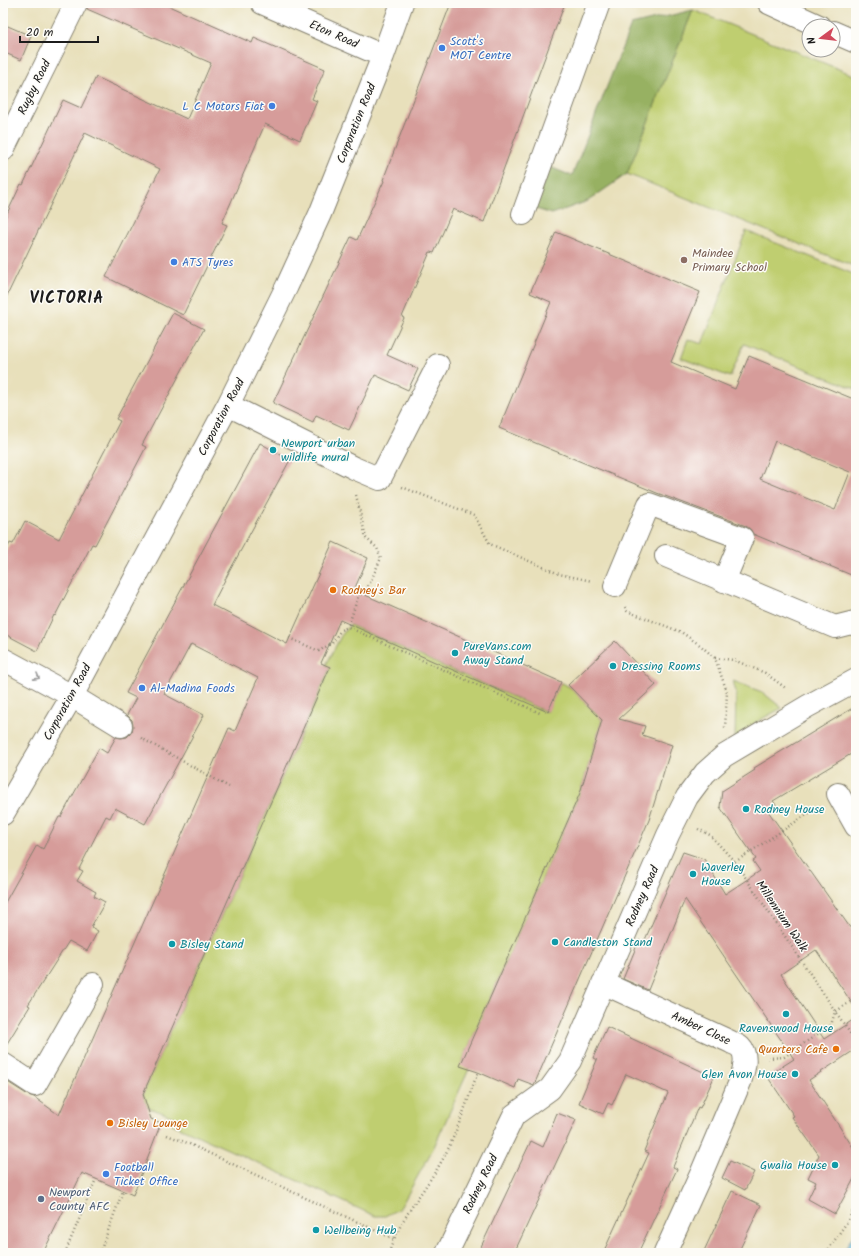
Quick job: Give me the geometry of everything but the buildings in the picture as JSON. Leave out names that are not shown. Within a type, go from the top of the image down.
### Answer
[{"type":"street","name":"Rugby Road","points":[[3,150],[76,3]]},
{"type":"street","name":"Eton Road","points":[[262,3],[383,56]]},
{"type":"street","name":"Corporation Road","points":[[3,814],[72,696],[228,405],[287,286],[320,214],[383,56],[402,3]]},
{"type":"street","points":[[523,214],[599,3]]},
{"type":"street","points":[[769,3],[802,18]]},
{"type":"street","points":[[841,35],[856,42]]},
{"type":"street","points":[[228,405],[354,468],[380,479],[438,365]]},
{"type":"street","points":[[615,586],[649,504],[742,538],[724,581]]},
{"type":"street","points":[[666,556],[836,627],[856,623]]},
{"type":"street","points":[[3,659],[72,696],[121,726]]},
{"type":"street","name":"Rodney Road","points":[[447,1253],[514,1115],[550,1089],[570,1061],[603,983],[687,797],[705,773],[724,756],[808,706],[856,680]]},
{"type":"street","points":[[838,794],[856,826]]},
{"type":"street","name":"Amber Close","points":[[603,983],[741,1047],[745,1061]]},
{"type":"street","points":[[3,1064],[35,1085],[93,984]]},
{"type":"street","points":[[665,1253],[701,1174],[740,1082],[745,1061]]},
{"type":"path","points":[[348,627],[358,597],[369,585],[381,558],[377,548],[366,538],[355,493],[354,468]]},
{"type":"path","points":[[380,479],[474,515],[490,544],[559,574],[615,586],[627,612],[681,632],[700,645],[715,658],[727,692],[724,756]]},
{"type":"path","points":[[289,638],[319,651],[332,643],[341,630],[348,627],[540,713]]},
{"type":"path","points":[[715,658],[734,660],[765,673],[808,706]]},
{"type":"path","points":[[121,726],[230,787]]},
{"type":"path","points":[[735,862],[838,794]]},
{"type":"path","name":"Millennium Walk","points":[[677,817],[710,835],[735,862],[856,1042]]},
{"type":"path","points":[[745,1061],[784,1057],[831,1025],[835,1012],[856,998]]},
{"type":"path","points":[[389,1253],[401,1223],[443,1158],[453,1139],[478,1072]]},
{"type":"path","points":[[167,1136],[185,1142],[394,1239]]},
{"type":"path","points":[[65,1253],[96,1179]]},
{"type":"path","points":[[99,1253],[123,1191]]},
{"type":"path","points":[[826,1253],[847,1222],[856,1205]]},
{"type":"green space","points":[[693,10],[801,54],[801,58],[812,58],[856,76],[856,267],[627,174]]},
{"type":"green space","points":[[693,10],[627,174],[588,201],[552,214],[533,208],[550,167],[572,176],[631,25]]},
{"type":"green space","points":[[746,231],[856,275],[856,389],[744,344],[730,377],[681,358],[688,339],[702,344]]},
{"type":"green space","points":[[350,625],[547,712],[561,682],[571,688],[602,720],[580,793],[461,1064],[469,1069],[434,1147],[400,1208],[385,1216],[375,1216],[170,1123],[174,1117],[147,1107],[143,1094],[330,668],[326,665],[341,636]]},
{"type":"green space","points":[[733,681],[762,692],[782,708],[756,722],[735,738],[736,692]]},
{"type":"water","points":[[856,1230],[856,1253],[843,1253]]},
{"type":"place","name":"Scott's MOT Centre","points":[[442,48]]},
{"type":"place","name":"L C Motors Fiat","points":[[272,106]]},
{"type":"place","name":"Maindee Primary School","points":[[684,260]]},
{"type":"place","name":"ATS Tyres","points":[[174,262]]},
{"type":"place","name":"Newport urban wildlife mural","points":[[273,450]]},
{"type":"place","name":"Rodney's Bar","points":[[333,590]]},
{"type":"place","name":"PureVans.com Away Stand","points":[[455,653]]},
{"type":"place","name":"Dressing Rooms","points":[[613,666]]},
{"type":"place","name":"Al-Madina Foods","points":[[142,688]]},
{"type":"place","name":"Rodney House","points":[[746,809]]},
{"type":"place","name":"Waverley House","points":[[693,874]]},
{"type":"place","name":"Candleston Stand","points":[[555,942]]},
{"type":"place","name":"Bisley Stand","points":[[172,944]]},
{"type":"place","name":"Ravenswood House","points":[[786,1014]]},
{"type":"place","name":"Quarters Cafe","points":[[836,1049]]},
{"type":"place","name":"Glen Avon House","points":[[795,1074]]},
{"type":"place","name":"Bisley Lounge","points":[[110,1123]]},
{"type":"place","name":"Gwalia House","points":[[835,1165]]},
{"type":"place","name":"Football Ticket Office","points":[[106,1174]]},
{"type":"place","name":"Newport County AFC","points":[[41,1199]]},
{"type":"place","name":"Wellbeing Hub","points":[[316,1230]]},
{"type":"district","name":"VICTORIA","points":[[67,297]]}]
